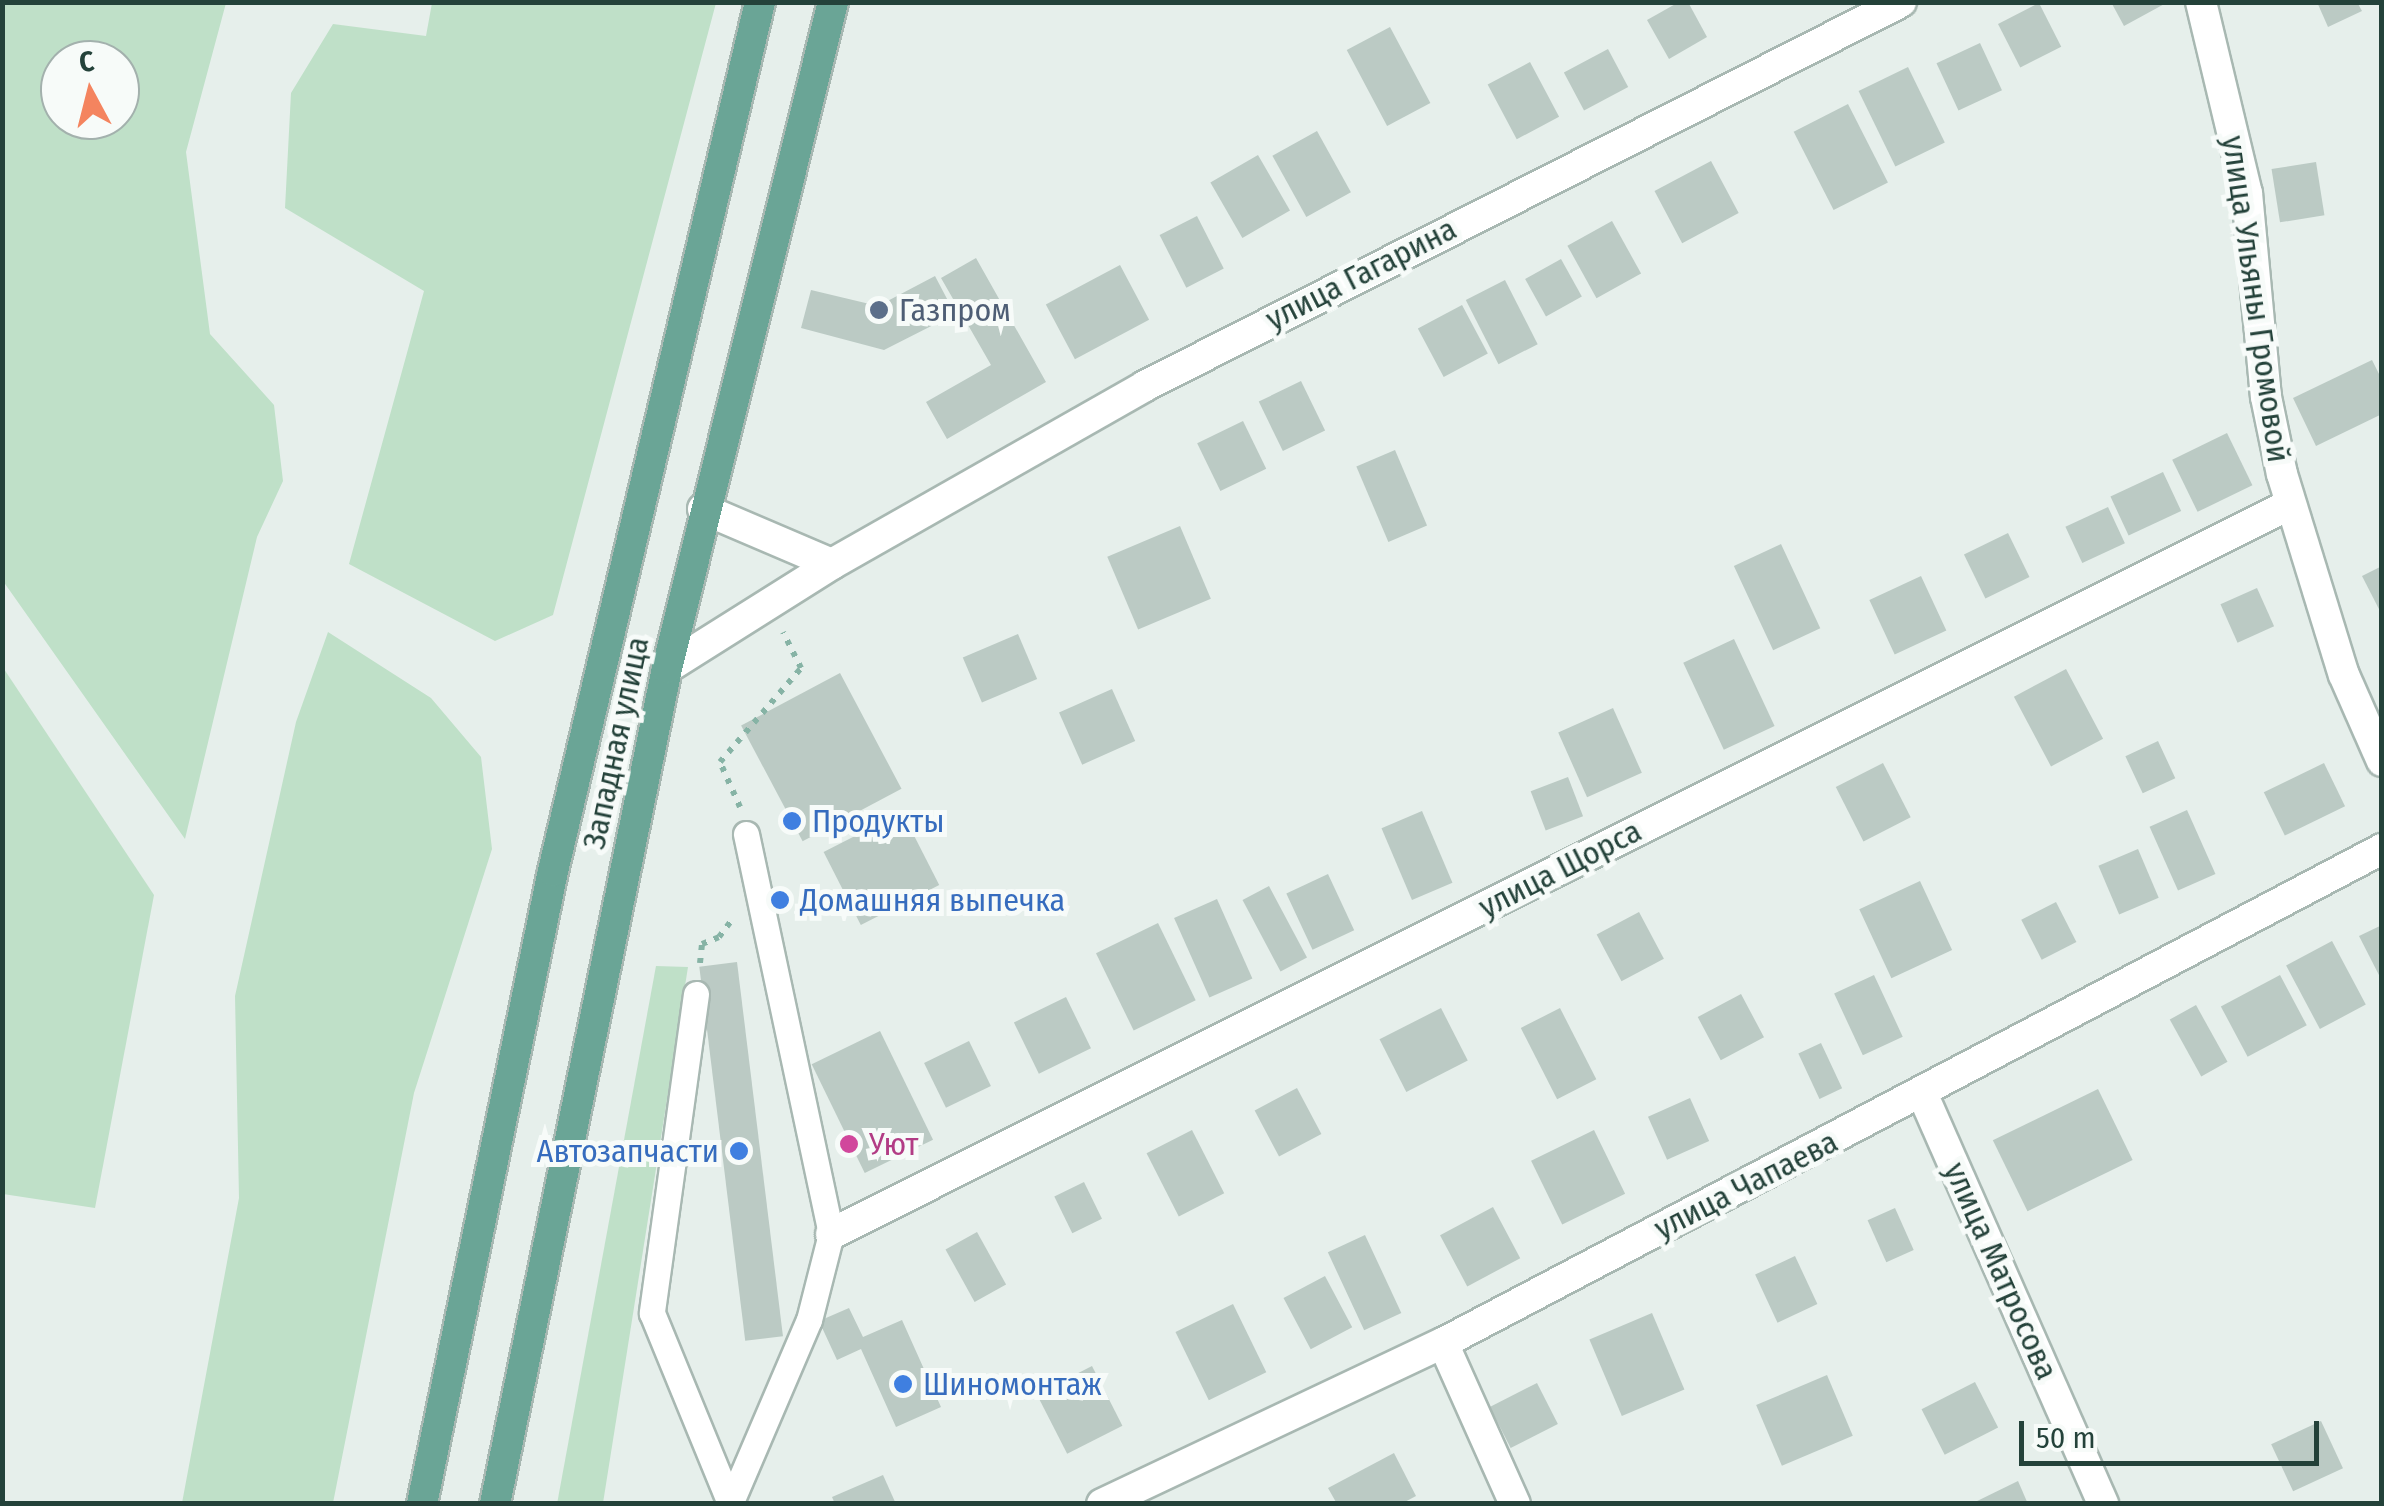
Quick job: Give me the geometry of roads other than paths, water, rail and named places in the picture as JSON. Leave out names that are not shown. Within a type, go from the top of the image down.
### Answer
[{"type":"main road","name":"Западная улица","points":[[422,1504],[554,871],[760,2]]},
{"type":"main road","name":"Западная улица","points":[[496,1504],[666,668],[833,2]]},
{"type":"street","name":"улица Гагарина","points":[[666,668],[832,564],[1313,296],[1901,2]]},
{"type":"street","name":"улица Ульяны Громовой","points":[[2202,2],[2247,193],[2266,397],[2289,505],[2344,675],[2382,762]]},
{"type":"street","name":"улица Щорса","points":[[831,1234],[2289,505]]},
{"type":"street","points":[[703,509],[832,564]]},
{"type":"street","name":"улица Чапаева","points":[[1102,1504],[1443,1343],[2382,849]]},
{"type":"street","name":"улица Матросова","points":[[1922,1094],[2103,1504]]},
{"type":"street","points":[[1443,1343],[1515,1504]]},
{"type":"lane","points":[[730,1503],[809,1320],[831,1234],[746,834]]},
{"type":"lane","points":[[696,994],[652,1312],[730,1503]]},
{"type":"place","name":"Газпром","points":[[879,310]]},
{"type":"place","name":"Продукты","points":[[792,821]]},
{"type":"place","name":"Домашняя выпечка","points":[[780,900]]},
{"type":"place","name":"Уют","points":[[849,1144]]},
{"type":"place","name":"Автозапчасти","points":[[739,1151]]},
{"type":"place","name":"Шиномонтаж","points":[[903,1384]]}]
